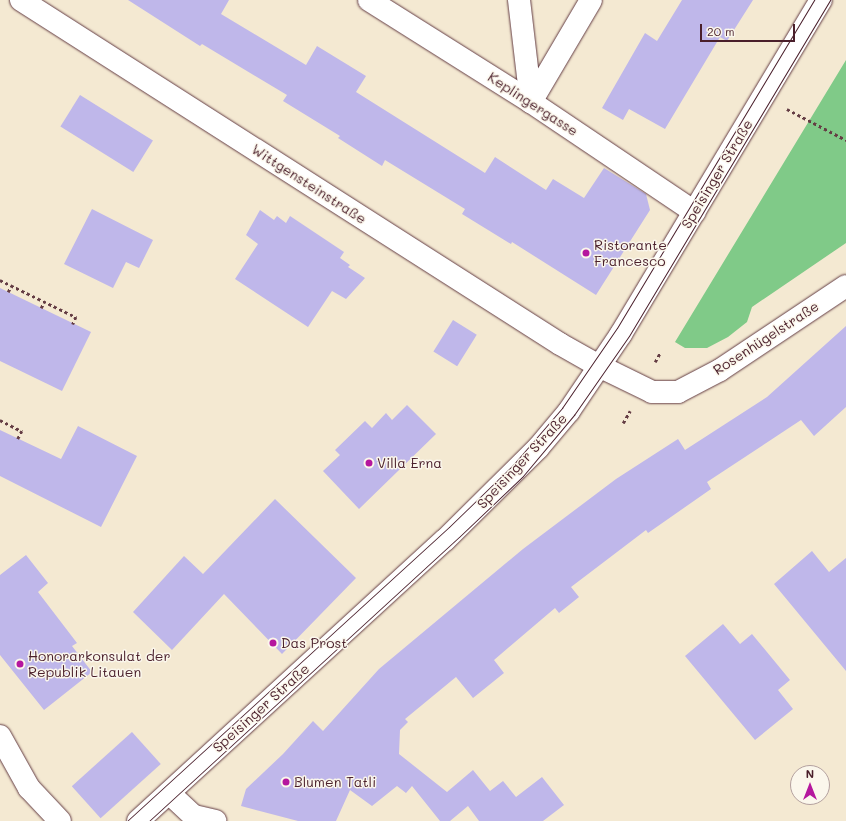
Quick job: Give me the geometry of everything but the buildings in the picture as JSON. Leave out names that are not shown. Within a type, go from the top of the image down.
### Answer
[{"type":"street","name":"Wittgensteinstraße","points":[[21,0],[560,344],[599,366],[652,392],[670,394],[685,389]]},
{"type":"street","name":"Keplingergasse","points":[[369,0],[530,102],[695,212]]},
{"type":"street","points":[[519,0],[530,102]]},
{"type":"street","points":[[530,102],[591,0]]},
{"type":"street","name":"Speisinger Straße","points":[[138,821],[490,498],[538,448],[569,411],[621,334],[821,0]]},
{"type":"street","name":"Rosenhügelstraße","points":[[685,389],[720,370],[846,286]]},
{"type":"street","points":[[0,736],[29,788],[60,821]]},
{"type":"street","points":[[169,793],[194,816],[215,821]]},
{"type":"path","points":[[764,96],[846,140]]},
{"type":"path","points":[[0,280],[76,317],[73,324]]},
{"type":"path","points":[[8,292],[11,286]]},
{"type":"path","points":[[41,308],[44,302]]},
{"type":"path","points":[[0,420],[22,431],[18,439]]},
{"type":"green space","points":[[846,60],[846,243],[752,307],[747,322],[728,337],[707,348],[685,348],[675,342]]},
{"type":"tram line","points":[[127,821],[449,527],[512,466],[562,408],[617,328],[814,0]]},
{"type":"tram line","points":[[149,821],[459,537],[523,476],[574,415],[629,336],[830,0]]},
{"type":"place","name":"Ristorante Francesco","points":[[586,253]]},
{"type":"place","name":"Villa Erna","points":[[369,463]]},
{"type":"place","name":"Das Prost","points":[[273,643]]},
{"type":"place","name":"Honorarkonsulat der Republik Litauen","points":[[20,664]]},
{"type":"place","name":"Blumen Tatli","points":[[286,782]]}]
